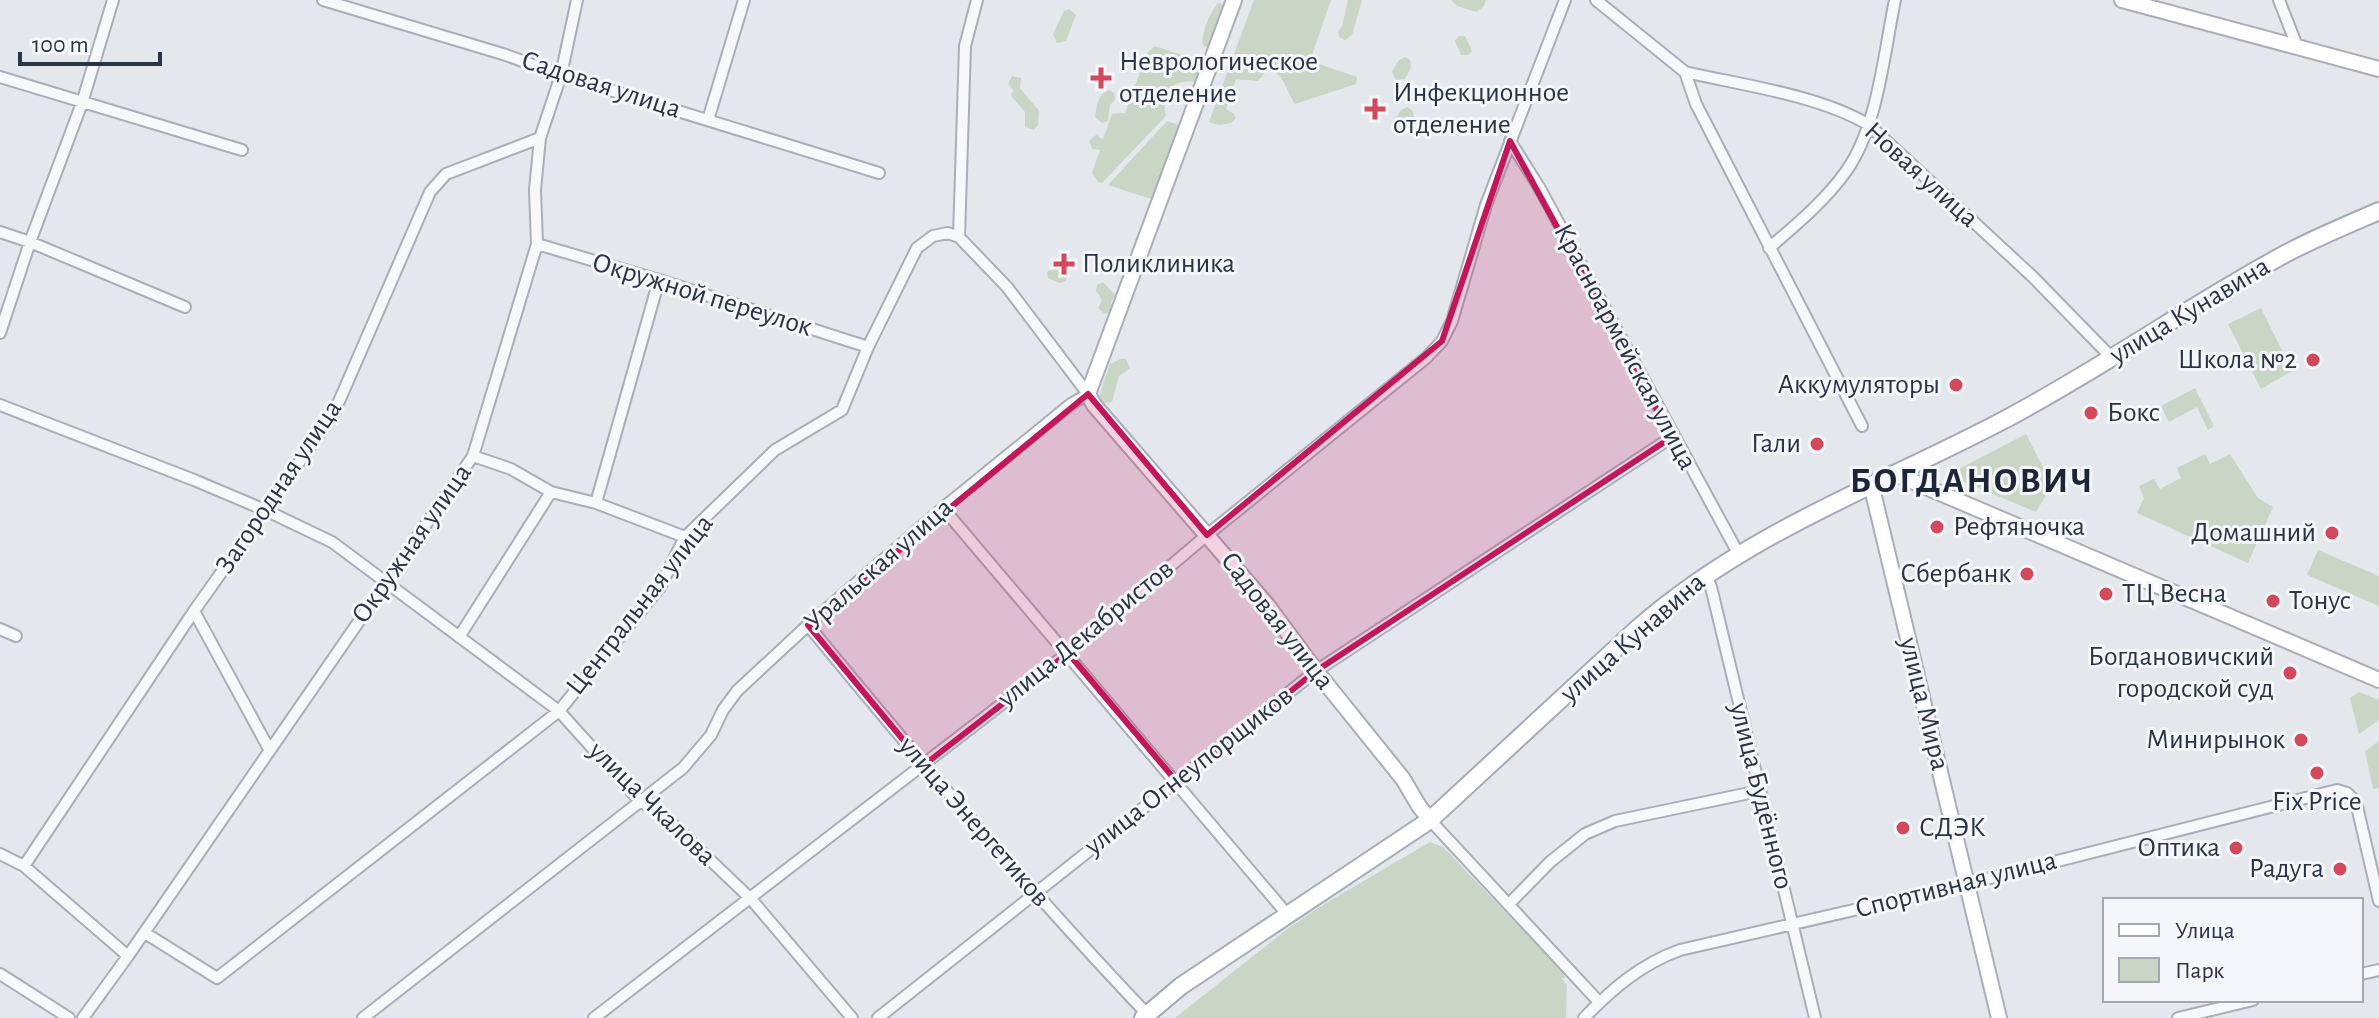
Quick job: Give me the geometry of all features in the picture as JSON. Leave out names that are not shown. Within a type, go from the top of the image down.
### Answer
[{"type":"main road","name":"улица Кунавина","points":[[1145,1016],[1181,986],[1286,913],[1430,820],[1673,597],[1738,553],[2003,420],[2262,267],[2379,211]]},
{"type":"street","points":[[0,333],[82,103],[113,0]]},
{"type":"street","name":"Садовая улица","points":[[323,0],[879,173]]},
{"type":"street","name":"Окружная улица","points":[[83,1018],[145,933],[473,456],[537,244],[535,190],[540,138],[561,75],[577,0]]},
{"type":"street","points":[[708,120],[744,0]]},
{"type":"street","points":[[959,237],[965,46],[977,0]]},
{"type":"street","points":[[1088,394],[1234,0]]},
{"type":"street","name":"улица Декабристов","points":[[594,1018],[1068,653],[1207,535],[1426,358],[1442,341],[1452,321],[1486,205],[1565,0]]},
{"type":"street","points":[[1596,0],[1685,72],[1696,104],[1862,426]]},
{"type":"street","points":[[1769,248],[1805,217],[1847,169],[1869,125],[1895,0]]},
{"type":"street","points":[[2122,0],[2379,69]]},
{"type":"street","points":[[2279,0],[2297,46]]},
{"type":"street","name":"Новая улица","points":[[1685,72],[1769,90],[1836,110],[1869,125],[2033,277],[2112,358]]},
{"type":"street","points":[[0,77],[242,150]]},
{"type":"street","name":"Загородная улица","points":[[24,866],[194,611],[334,413],[437,182],[446,174],[540,138]]},
{"type":"street","name":"Красноармейская улица","points":[[1510,141],[1539,187],[1672,437],[1738,553]]},
{"type":"street","points":[[0,232],[185,307]]},
{"type":"street","name":"Центральная улица","points":[[145,933],[217,978],[559,711],[660,587],[685,537],[775,450],[842,410],[868,347],[917,248],[933,236],[948,233],[959,237]]},
{"type":"street","name":"Садовая улица","points":[[959,237],[1007,287],[1094,405],[1268,606],[1403,779],[1430,820],[1599,1002]]},
{"type":"street","name":"Окружной переулок","points":[[537,244],[868,347]]},
{"type":"street","points":[[596,503],[659,280]]},
{"type":"street","name":"Уральская улица","points":[[363,1018],[683,768],[711,735],[737,691],[808,625],[943,508],[1071,404],[1088,394]]},
{"type":"street","name":"улица Чкалова","points":[[0,405],[265,510],[332,542],[384,584],[559,711],[640,801],[664,816],[751,899],[852,1018]]},
{"type":"street","name":"улица Огнеупорщиков","points":[[878,1018],[1316,671],[1672,437]]},
{"type":"street","points":[[473,456],[511,469],[551,492],[596,503],[685,537]]},
{"type":"street","points":[[1893,473],[2379,680]]},
{"type":"street","name":"улица Мира","points":[[1871,484],[1999,1018]]},
{"type":"street","points":[[459,637],[551,492]]},
{"type":"street","points":[[943,508],[1286,913]]},
{"type":"street","name":"улица Будённого","points":[[1706,574],[1815,1018]]},
{"type":"street","points":[[194,611],[269,749]]},
{"type":"street","name":"улица Энергетиков","points":[[808,625],[924,765],[1145,1016]]},
{"type":"street","points":[[0,629],[16,636]]},
{"type":"street","name":"Спортивная улица","points":[[1584,1018],[1599,1002],[1656,959],[1680,950],[1967,884],[2337,790],[2347,793],[2356,802],[2379,901]]},
{"type":"street","points":[[1509,904],[1550,862],[1585,834],[1615,821],[1759,791]]},
{"type":"street","points":[[0,854],[24,866],[128,956]]},
{"type":"street","points":[[0,974],[69,1018]]},
{"type":"street","points":[[2178,1018],[2245,1002]]},
{"type":"highlighted area","points":[[1510,141],[1672,437],[1316,671],[1177,782],[1068,653],[924,765],[808,625],[1088,394],[1207,535],[1442,341]]},
{"type":"green space","points":[[1254,0],[1331,0],[1312,55],[1316,63],[1357,77],[1356,84],[1295,104],[1282,79],[1268,69],[1258,81],[1236,79],[1226,109],[1236,118],[1231,123],[1219,125],[1209,122]]},
{"type":"green space","points":[[1348,0],[1362,0],[1352,35],[1345,40],[1339,37],[1338,31]]},
{"type":"green space","points":[[1451,0],[1486,0],[1477,12],[1457,6]]},
{"type":"green space","points":[[1218,3],[1226,6],[1209,48],[1203,45],[1203,35]]},
{"type":"green space","points":[[1069,9],[1076,15],[1066,41],[1057,43],[1053,34],[1064,11]]},
{"type":"green space","points":[[1459,36],[1465,36],[1472,51],[1468,55],[1461,55],[1455,41]]},
{"type":"green space","points":[[1155,46],[1194,59],[1202,58],[1197,82],[1181,83],[1170,88],[1165,100],[1166,116],[1102,183],[1098,182],[1092,173],[1100,150],[1092,149],[1089,141],[1096,135],[1103,139],[1112,114],[1125,113],[1147,53]]},
{"type":"green space","points":[[1405,57],[1410,60],[1411,67],[1405,79],[1396,80],[1392,72],[1399,60]]},
{"type":"green space","points":[[1012,76],[1021,78],[1020,88],[1039,111],[1038,125],[1034,130],[1025,127],[1025,112],[1011,96],[1013,90],[1008,84]]},
{"type":"green space","points":[[1109,90],[1114,93],[1115,100],[1110,105],[1108,121],[1102,123],[1095,117],[1097,105],[1102,94]]},
{"type":"green space","points":[[1407,107],[1413,111],[1414,117],[1407,127],[1398,128],[1395,120]]},
{"type":"green space","points":[[1167,121],[1184,127],[1157,201],[1108,185]]},
{"type":"green space","points":[[1054,267],[1067,271],[1066,281],[1060,283],[1048,278],[1047,272]]},
{"type":"green space","points":[[1103,282],[1115,295],[1111,302],[1112,309],[1105,314],[1098,308],[1102,300],[1096,291],[1097,285]]},
{"type":"green space","points":[[2261,308],[2292,371],[2261,389],[2228,324]]},
{"type":"green space","points":[[1126,359],[1130,368],[1119,376],[1112,402],[1103,403],[1099,398],[1110,364]]},
{"type":"green space","points":[[2195,388],[2214,426],[2208,430],[2197,407],[2169,422],[2161,406]]},
{"type":"green space","points":[[2026,434],[2052,485],[2036,512],[1947,475]]},
{"type":"green space","points":[[2205,454],[2210,464],[2230,454],[2258,498],[2273,507],[2248,563],[2137,513],[2144,498],[2139,486],[2154,479],[2160,489],[2181,478],[2177,468]]},
{"type":"green space","points":[[2318,550],[2379,576],[2379,606],[2307,575]]},
{"type":"green space","points":[[2359,692],[2379,700],[2379,720],[2359,734],[2350,698]]},
{"type":"green space","points":[[2379,741],[2379,788],[2373,789],[2365,751]]},
{"type":"green space","points":[[1430,842],[1443,847],[1564,973],[1565,978],[1561,978],[1567,985],[1566,1018],[1175,1018],[1286,930]]},
{"type":"place","name":"Неврологическое отделение","points":[[1101,78]]},
{"type":"place","name":"Инфекционное отделение","points":[[1375,109]]},
{"type":"place","name":"Поликлиника","points":[[1064,264]]},
{"type":"place","name":"Школа №2","points":[[2313,360]]},
{"type":"place","name":"Аккумуляторы","points":[[1956,385]]},
{"type":"place","name":"Бокс","points":[[2091,413]]},
{"type":"place","name":"Гали","points":[[1817,444]]},
{"type":"place","name":"Рефтяночка","points":[[1937,527]]},
{"type":"place","name":"Домашний","points":[[2332,533]]},
{"type":"place","name":"Сбербанк","points":[[2027,574]]},
{"type":"place","name":"ТЦ Весна","points":[[2106,594]]},
{"type":"place","name":"Тонус","points":[[2273,601]]},
{"type":"place","name":"Богдановичский городской суд","points":[[2290,673]]},
{"type":"place","name":"Минирынок","points":[[2301,740]]},
{"type":"place","name":"Fix Price","points":[[2317,773]]},
{"type":"place","name":"СДЭК","points":[[1903,828]]},
{"type":"place","name":"Оптика","points":[[2236,848]]},
{"type":"place","name":"Радуга","points":[[2340,869]]},
{"type":"district","name":"БОГДАНОВИЧ","points":[[1972,481]]}]
